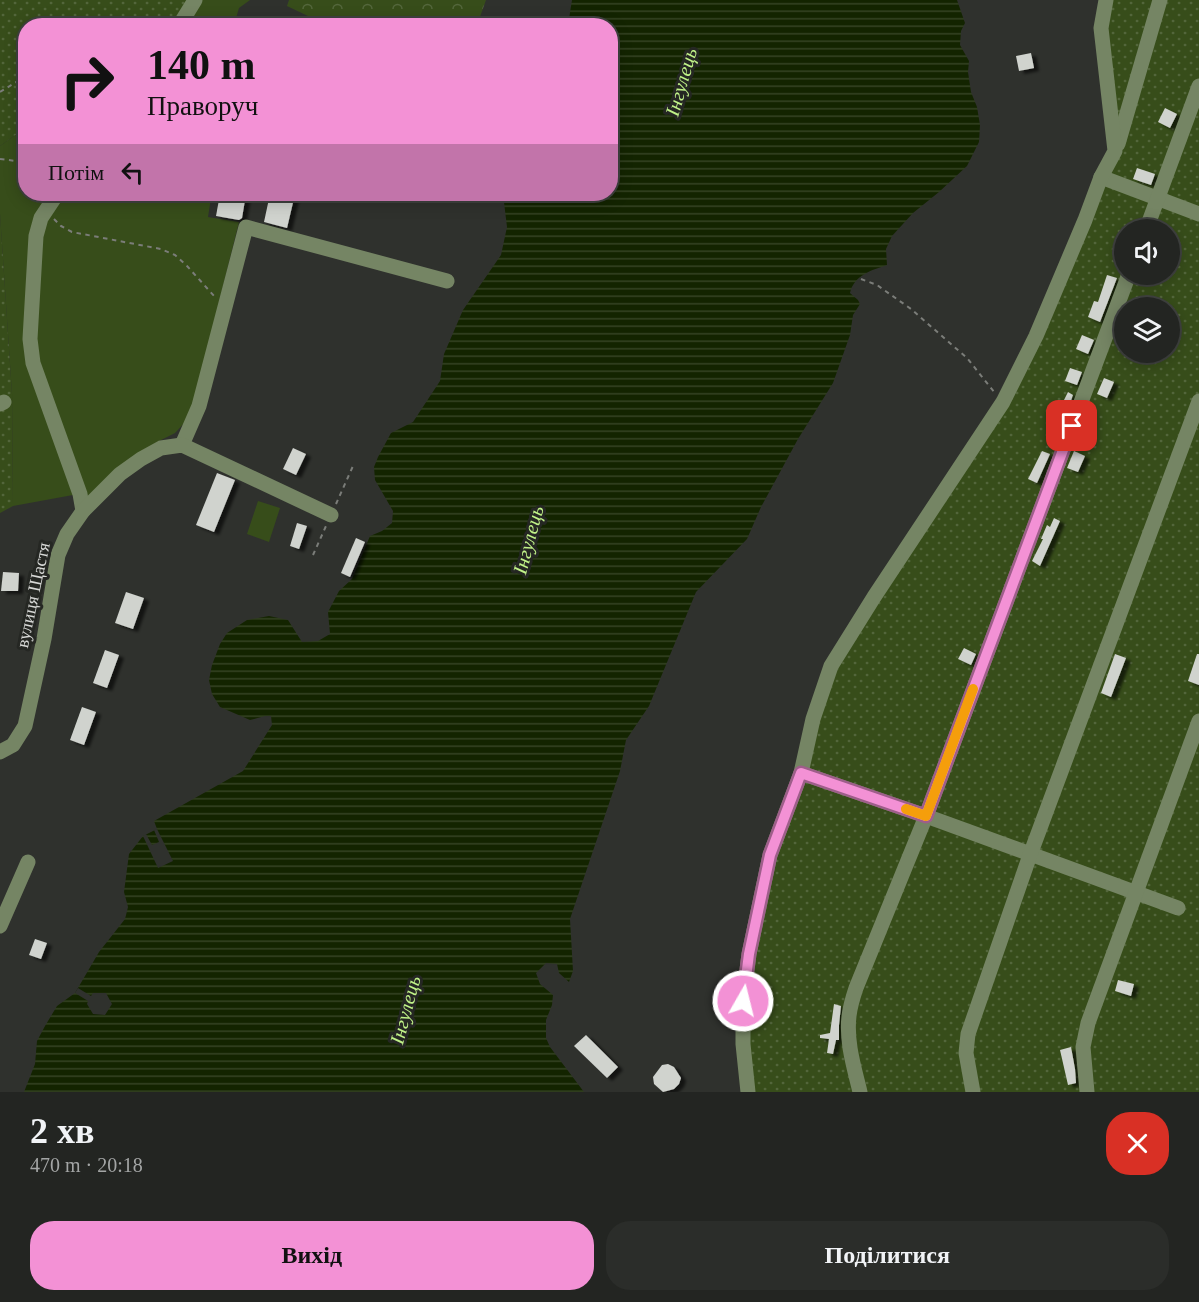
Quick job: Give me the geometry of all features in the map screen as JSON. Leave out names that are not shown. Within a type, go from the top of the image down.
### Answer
[{"type":"street","points":[[1106,0],[1101,28],[1115,151]]},
{"type":"street","points":[[748,1092],[743,1044],[743,1001],[749,954],[770,855],[801,773],[813,719],[831,666],[1003,402],[1036,336],[1101,177],[1115,151],[1160,0]]},
{"type":"street","points":[[184,18],[196,1]]},
{"type":"street","points":[[1150,219],[1199,86]]},
{"type":"street","points":[[1101,177],[1199,214]]},
{"type":"street","points":[[52,201],[41,218],[36,236],[30,339],[33,363],[80,494],[83,511]]},
{"type":"street","points":[[331,515],[182,445],[199,406],[246,227],[447,281]]},
{"type":"street","points":[[860,1092],[848,1033],[849,1014],[856,988],[926,816],[1125,285]]},
{"type":"street","points":[[973,1092],[966,1053],[968,1034],[1030,855],[1199,400]]},
{"type":"street","name":"вулиця Щастя","points":[[0,752],[13,745],[25,726],[44,639],[58,555],[67,534],[83,511],[120,474],[161,447],[182,445]]},
{"type":"street","points":[[1088,1092],[1083,1047],[1088,1023],[1199,721]]},
{"type":"street","points":[[801,773],[1178,908]]},
{"type":"street","points":[[0,926],[28,862]]},
{"type":"path","points":[[0,92],[18,81]]},
{"type":"path","points":[[0,159],[18,163]]},
{"type":"path","points":[[47,207],[56,222],[72,232],[160,249],[175,255],[225,308]]},
{"type":"path","points":[[861,279],[877,285],[911,309],[967,358],[1003,402]]},
{"type":"green space","points":[[0,0],[188,0],[176,18],[18,18],[18,133],[0,146]]},
{"type":"green space","points":[[201,0],[250,0],[239,8],[236,18],[189,18]]},
{"type":"green space","points":[[289,0],[486,0],[480,18],[312,18],[287,6]]},
{"type":"green space","points":[[1106,0],[1199,0],[1199,1092],[748,1092],[749,954],[831,666],[1003,402],[1115,151]]},
{"type":"green space","points":[[18,133],[18,201],[49,201],[25,339],[73,495],[13,506],[12,394],[0,214],[0,146]]},
{"type":"green space","points":[[57,201],[211,201],[208,217],[239,222],[193,406],[187,420],[175,433],[137,454],[88,501],[39,362],[36,337],[41,239],[52,208]]},
{"type":"green space","points":[[0,214],[12,394],[13,506],[0,513]]},
{"type":"green space","points":[[258,501],[280,508],[269,542],[247,534]]},
{"type":"water","name":"Інгулець","points":[[572,0],[957,0],[965,23],[961,31],[960,45],[969,61],[971,92],[977,107],[980,125],[979,142],[967,166],[913,213],[892,236],[886,249],[887,265],[864,274],[852,287],[850,293],[860,304],[853,315],[850,335],[833,383],[798,439],[761,507],[747,539],[696,592],[649,706],[626,740],[620,771],[570,919],[573,971],[569,982],[559,973],[557,964],[546,963],[536,973],[540,984],[553,995],[546,1020],[546,1038],[550,1047],[584,1092],[24,1092],[35,1064],[37,1041],[45,1026],[57,1006],[75,993],[99,952],[125,919],[128,907],[124,892],[129,854],[143,836],[157,829],[154,821],[243,771],[272,725],[271,716],[250,720],[220,707],[212,694],[209,680],[212,665],[227,633],[247,620],[269,616],[288,620],[302,642],[318,641],[330,634],[328,612],[339,591],[352,579],[370,536],[382,531],[392,523],[393,511],[375,480],[374,467],[391,433],[413,422],[440,381],[444,354],[463,310],[501,255],[507,227],[504,201],[618,201],[618,18],[569,18]]},
{"type":"pier","points":[[157,829],[173,861],[158,868],[143,836],[146,834],[152,845],[159,842],[154,830]]},
{"type":"pier","points":[[78,988],[91,996],[93,993],[106,993],[112,1004],[105,1015],[93,1014],[87,1004],[88,1001],[75,993]]},
{"type":"building","points":[[1031,53],[1034,68],[1019,71],[1016,56]]},
{"type":"building","points":[[1165,108],[1177,114],[1170,128],[1158,122]]},
{"type":"building","points":[[1137,168],[1155,174],[1151,185],[1133,179]]},
{"type":"building","points":[[219,201],[245,201],[242,218],[239,220],[216,216]]},
{"type":"building","points":[[268,201],[293,201],[287,228],[264,222]]},
{"type":"building","points":[[1107,275],[1114,277],[1114,285],[1100,322],[1088,317],[1094,301],[1098,302]]},
{"type":"building","points":[[1082,335],[1094,340],[1088,354],[1076,349]]},
{"type":"building","points":[[1070,368],[1082,372],[1077,385],[1065,381]]},
{"type":"building","points":[[1104,378],[1114,382],[1107,398],[1097,394]]},
{"type":"building","points":[[1068,392],[1073,395],[1064,420],[1056,416]]},
{"type":"building","points":[[293,448],[306,454],[296,475],[283,469]]},
{"type":"building","points":[[1042,451],[1050,454],[1037,483],[1028,479]]},
{"type":"building","points":[[1074,451],[1085,456],[1078,472],[1067,468]]},
{"type":"building","points":[[217,473],[235,480],[214,532],[196,525]]},
{"type":"building","points":[[1054,518],[1060,521],[1040,566],[1032,561],[1047,525],[1050,527]]},
{"type":"building","points":[[297,523],[307,526],[299,549],[290,546]]},
{"type":"building","points":[[356,538],[365,542],[350,577],[341,573]]},
{"type":"building","points":[[3,572],[19,573],[18,591],[1,591]]},
{"type":"building","points":[[126,592],[144,598],[133,629],[115,623]]},
{"type":"building","points":[[964,648],[976,654],[971,665],[958,659]]},
{"type":"building","points":[[105,650],[119,655],[107,688],[93,683]]},
{"type":"building","points":[[1115,654],[1126,658],[1111,697],[1101,693]]},
{"type":"building","points":[[1197,654],[1199,654],[1199,685],[1188,681]]},
{"type":"building","points":[[82,707],[96,712],[84,745],[70,740]]},
{"type":"building","points":[[35,939],[47,943],[41,959],[29,955]]},
{"type":"building","points":[[1118,980],[1134,984],[1131,996],[1115,991]]},
{"type":"building","points":[[834,1004],[841,1006],[839,1040],[836,1040],[833,1054],[827,1053],[829,1039],[820,1038],[820,1035],[830,1033]]},
{"type":"building","points":[[586,1035],[618,1067],[607,1078],[574,1046]]},
{"type":"building","points":[[1071,1047],[1076,1083],[1068,1085],[1060,1050]]},
{"type":"building","points":[[668,1064],[674,1067],[681,1078],[674,1089],[663,1092],[654,1084],[653,1077],[662,1065]]},
{"type":"slow traffic","points":[[906,809],[926,816],[973,689]]},
{"type":"route","points":[[743,1001],[749,954],[770,855],[801,773],[926,816],[1072,426]]}]
